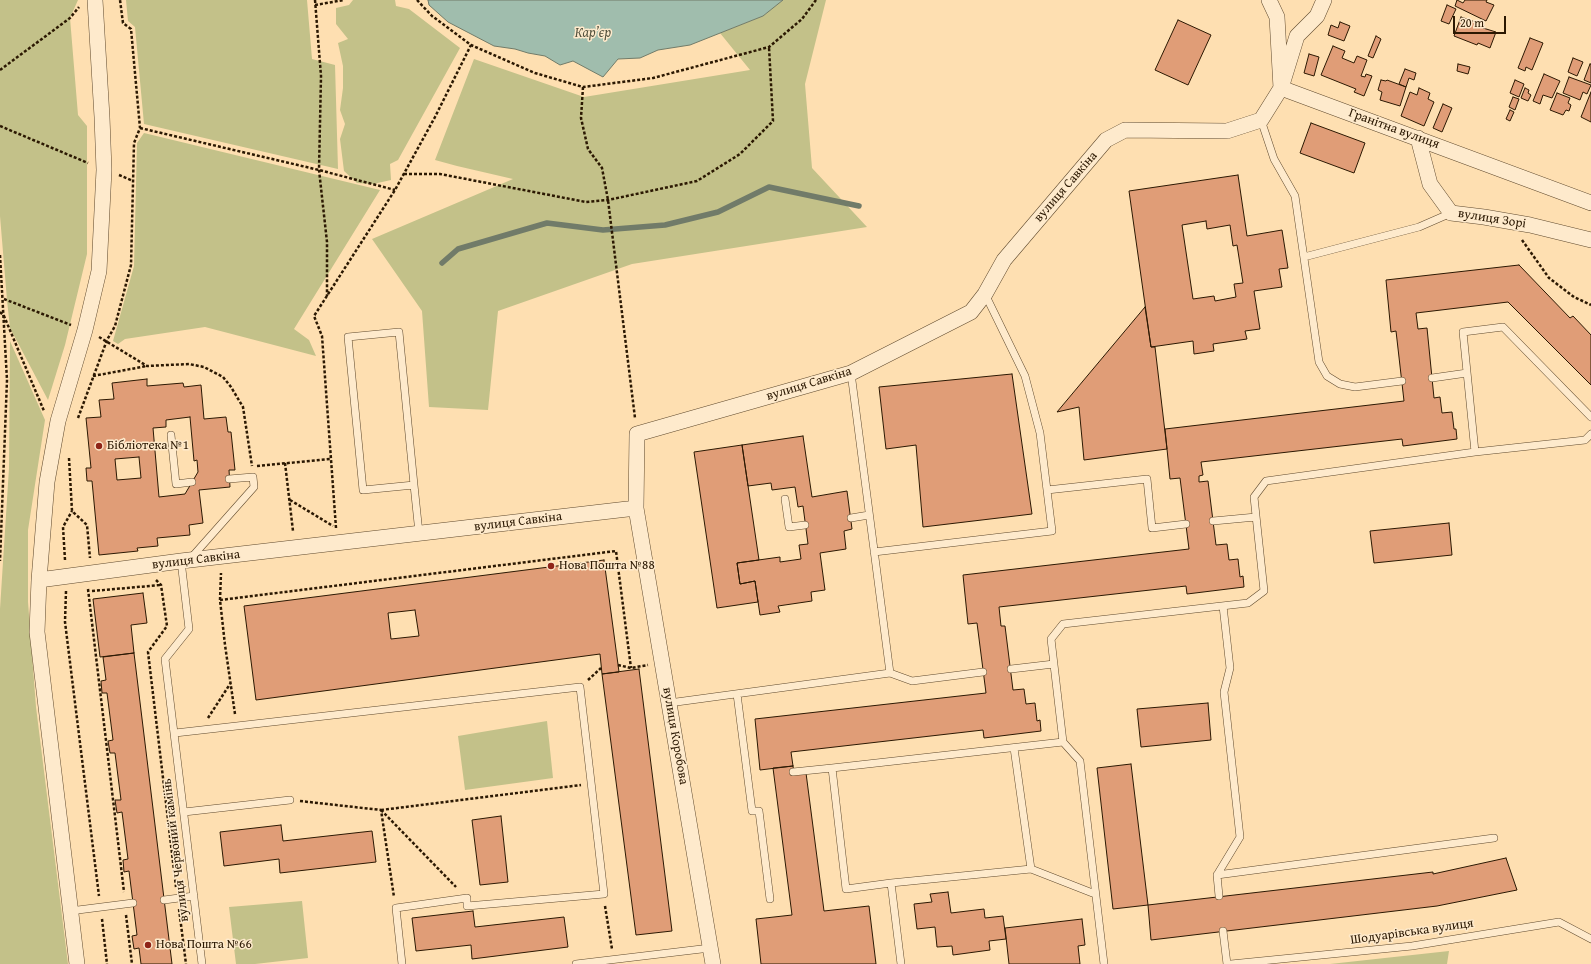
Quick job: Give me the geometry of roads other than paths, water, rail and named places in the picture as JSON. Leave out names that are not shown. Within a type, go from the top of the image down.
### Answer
[{"type":"street","points":[[77,964],[37,632],[39,580],[47,482],[58,421],[99,271],[104,170],[95,0]]},
{"type":"street","points":[[1269,0],[1277,17],[1281,88]]},
{"type":"street","points":[[1261,120],[1281,88],[1297,36],[1317,16],[1324,0]]},
{"type":"street","name":"Гранітна вулиця","points":[[1281,88],[1591,203]]},
{"type":"street","name":"вулиця Савкіна","points":[[39,580],[66,576],[88,565],[142,566],[636,508],[637,434],[851,373],[971,312],[985,294],[1004,260],[1106,140],[1125,130],[1227,130],[1261,120]]},
{"type":"street","name":"вулиця Зорі","points":[[1418,138],[1430,184],[1451,213],[1484,216],[1530,225],[1591,240]]},
{"type":"street","name":"вулиця Коробова","points":[[636,508],[713,964]]},
{"type":"lane","points":[[1261,120],[1274,159],[1295,196],[1319,362],[1327,376],[1340,384],[1355,386],[1402,381]]},
{"type":"lane","points":[[1304,256],[1419,227],[1451,213]]},
{"type":"lane","points":[[874,552],[1052,531],[1040,433],[1025,376],[985,294]]},
{"type":"lane","points":[[1475,452],[1462,332],[1502,328],[1591,417]]},
{"type":"lane","points":[[414,485],[363,490],[348,337],[399,332],[414,485],[418,533]]},
{"type":"lane","points":[[851,373],[890,673]]},
{"type":"lane","points":[[1432,378],[1467,373]]},
{"type":"lane","points":[[1104,964],[1080,761],[1063,742],[1051,639],[1063,624],[1248,603],[1264,591],[1254,497],[1266,481],[1475,452],[1585,440],[1591,434]]},
{"type":"lane","points":[[171,436],[176,484],[192,482]]},
{"type":"lane","points":[[184,561],[254,487],[253,477],[229,479]]},
{"type":"lane","points":[[1047,490],[1147,479],[1152,528],[1186,524]]},
{"type":"lane","points":[[785,499],[789,527],[805,525]]},
{"type":"lane","points":[[851,518],[869,515]]},
{"type":"lane","points":[[1213,521],[1256,517]]},
{"type":"lane","name":"вулиця Червоний камінь","points":[[184,561],[189,629],[165,659],[202,964]]},
{"type":"lane","points":[[1219,896],[1217,875],[1240,838],[1224,692],[1230,668],[1223,606]]},
{"type":"lane","points":[[1011,669],[1054,664]]},
{"type":"lane","points":[[669,703],[890,673],[912,681],[983,672]]},
{"type":"lane","points":[[175,733],[580,687],[604,894],[468,906],[467,898],[396,908],[402,964]]},
{"type":"lane","points":[[737,694],[752,812],[759,811],[770,899]]},
{"type":"lane","points":[[793,772],[1063,742]]},
{"type":"lane","points":[[1014,748],[1031,869]]},
{"type":"lane","points":[[832,768],[846,889],[1031,869],[1095,894]]},
{"type":"lane","points":[[184,812],[290,800]]},
{"type":"lane","points":[[1217,875],[1494,838]]},
{"type":"lane","points":[[891,883],[901,964]]},
{"type":"lane","points":[[164,900],[194,896]]},
{"type":"lane","points":[[70,911],[133,904]]},
{"type":"lane","name":"Шодуарівська вулиця","points":[[1231,964],[1412,946],[1559,922],[1591,939]]},
{"type":"lane","points":[[1223,931],[1227,964]]},
{"type":"lane","points":[[576,964],[710,948]]},
{"type":"water","name":"Кар’єр","points":[[428,0],[783,0],[763,16],[690,45],[658,50],[640,58],[618,59],[603,77],[573,61],[560,65],[545,56],[494,46],[448,22],[429,5]]},
{"type":"waterway","points":[[442,263],[458,249],[547,223],[603,230],[665,225],[718,212],[769,187],[859,206]]},
{"type":"place","name":"Бібліотека №1","points":[[99,446]]},
{"type":"place","name":"Нова Пошта №88","points":[[551,566]]},
{"type":"place","name":"Нова Пошта №66","points":[[148,945]]}]
